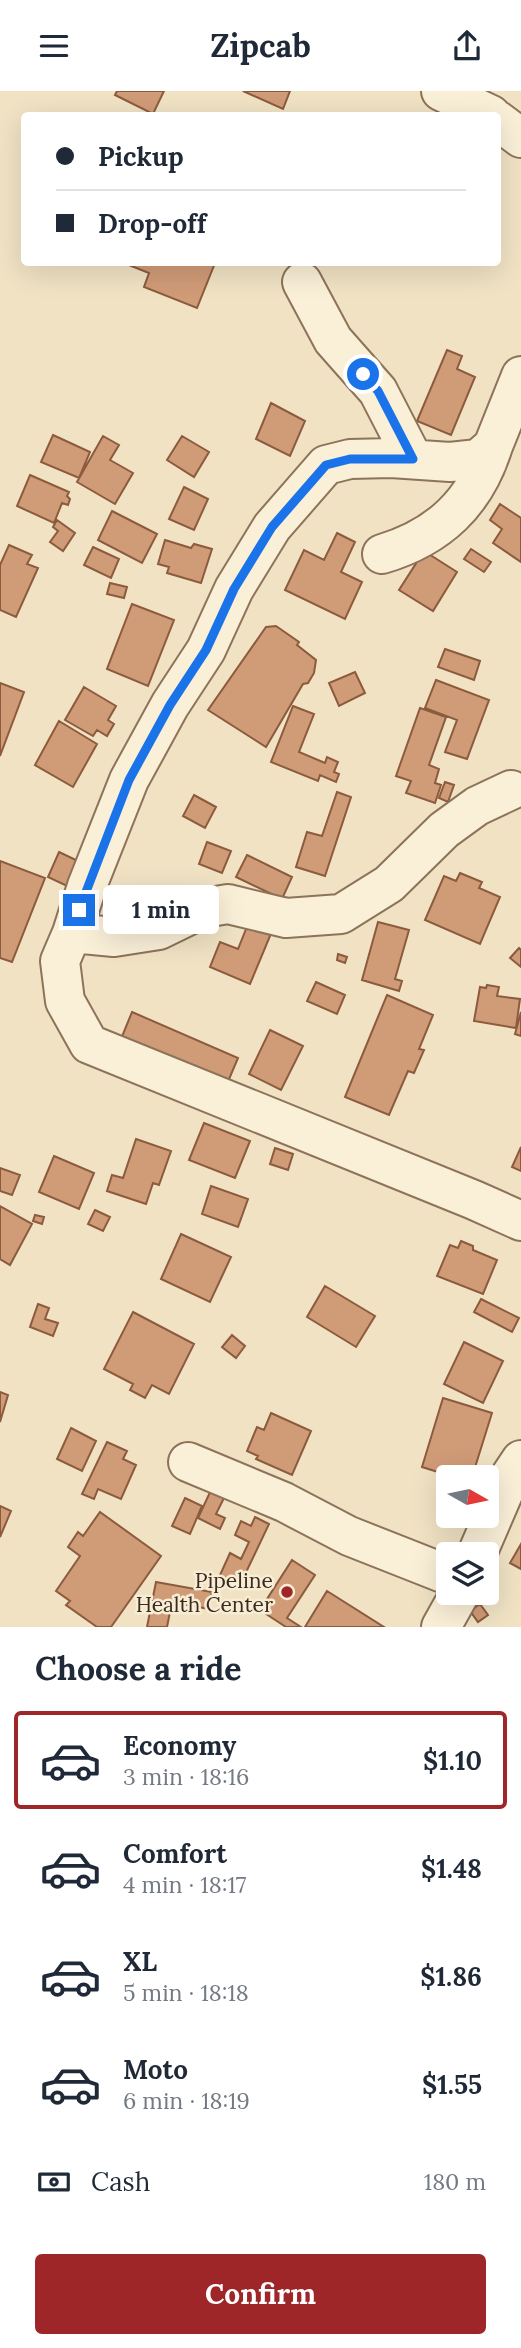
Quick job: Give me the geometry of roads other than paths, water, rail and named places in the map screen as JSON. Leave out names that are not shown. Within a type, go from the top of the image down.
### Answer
[{"type":"street","points":[[441,91],[485,112]]},
{"type":"street","points":[[501,123],[521,138]]},
{"type":"street","points":[[302,282],[333,340],[378,391],[413,459]]},
{"type":"street","points":[[382,554],[406,547],[446,522],[469,498],[485,470],[521,376]]},
{"type":"street","points":[[493,446],[478,459],[450,462],[350,459],[326,465],[272,527],[234,589],[206,650],[170,705],[129,780],[61,961],[65,1001],[89,1044],[521,1221]]},
{"type":"street","points":[[72,933],[114,937],[159,930],[204,908],[228,904],[286,918],[341,914],[390,884],[444,830],[477,806],[512,790]]},
{"type":"street","points":[[482,1542],[511,1475],[521,1460]]},
{"type":"street","points":[[188,1462],[284,1502],[349,1536],[436,1570]]},
{"type":"street","points":[[441,1627],[453,1605]]},
{"type":"place","name":"Pipeline Health Center","points":[[287,1592]]}]
